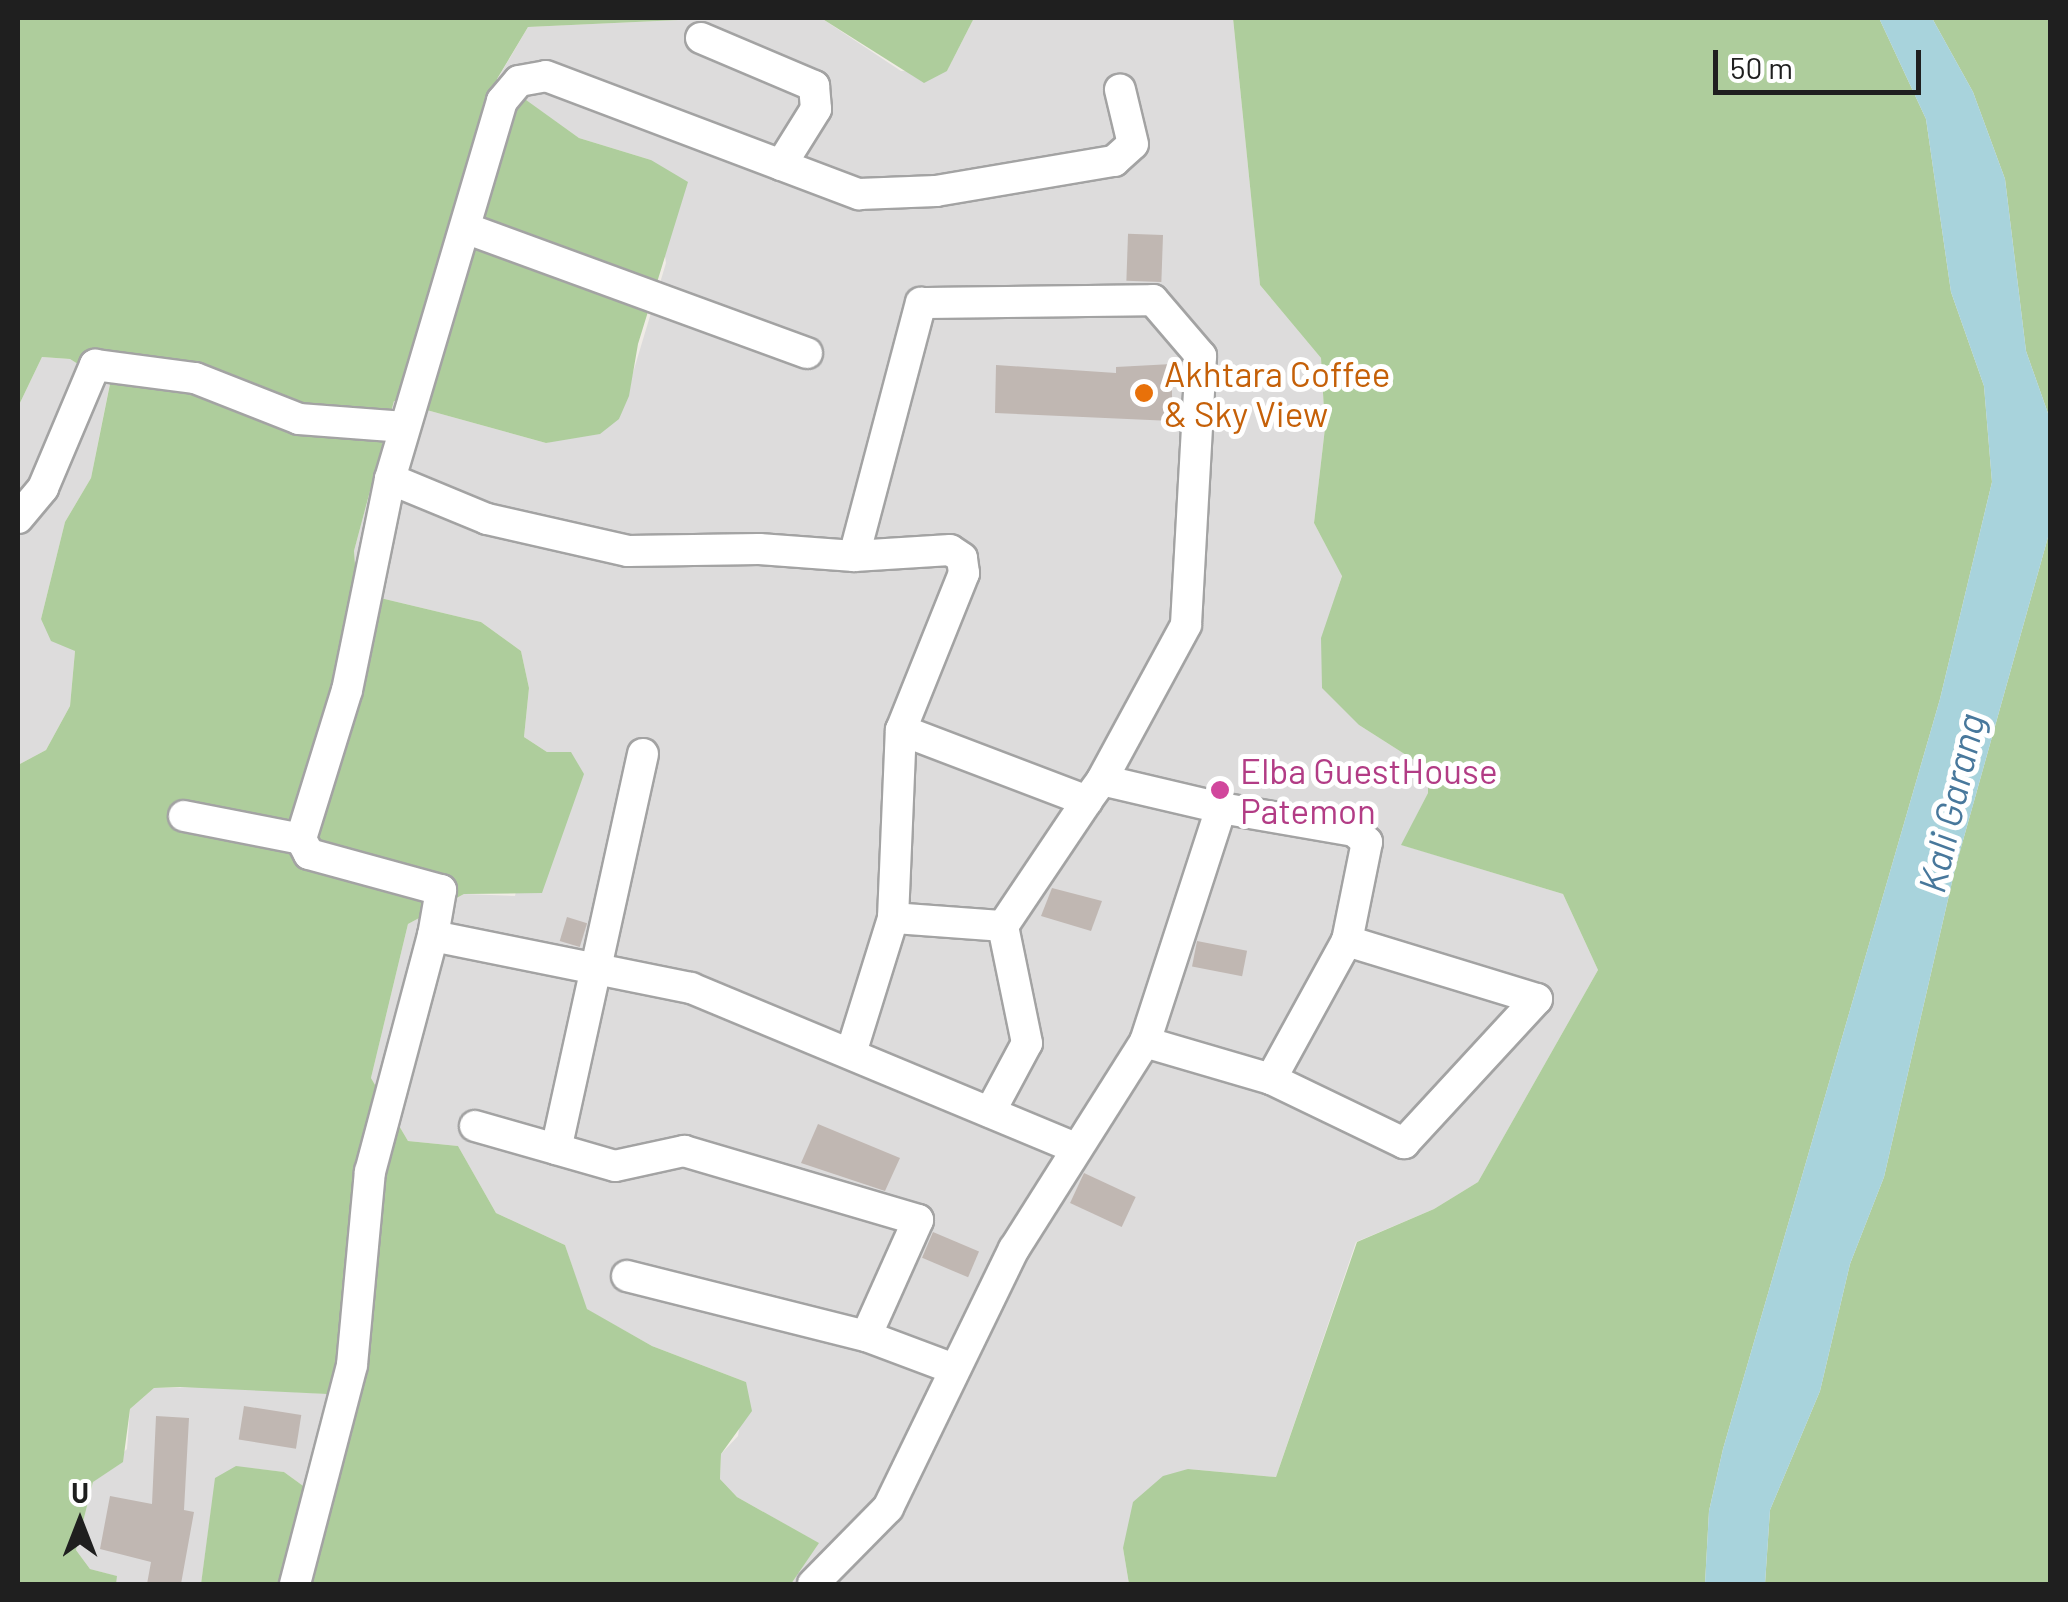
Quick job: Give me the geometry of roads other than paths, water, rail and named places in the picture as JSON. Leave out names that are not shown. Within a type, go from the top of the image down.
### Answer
[{"type":"street","points":[[701,38],[814,86],[816,108],[781,165]]},
{"type":"street","points":[[300,839],[347,690],[390,479],[468,228],[502,101],[520,81],[546,76],[859,194],[936,191],[1114,161],[1133,144],[1120,90]]},
{"type":"street","points":[[468,228],[807,353]]},
{"type":"street","points":[[854,556],[921,302],[1153,300],[1201,356],[1186,625],[1094,791],[1003,926],[1027,1043],[990,1112]]},
{"type":"street","points":[[18,518],[43,488],[96,366],[195,378],[299,419],[406,427]]},
{"type":"street","points":[[390,479],[487,519],[594,547],[854,556],[950,550],[962,558],[964,573],[901,730],[893,918],[851,1053]]},
{"type":"street","points":[[901,730],[1094,791],[1354,831],[1367,842],[1348,940],[1271,1079]]},
{"type":"street","points":[[556,1149],[643,754]]},
{"type":"street","points":[[813,1584],[888,1508],[1014,1249],[1076,1148],[1113,1101],[1146,1042],[1221,808]]},
{"type":"street","points":[[184,816],[300,839],[309,854],[441,890],[433,936],[370,1172],[352,1364],[295,1584]]},
{"type":"street","points":[[893,918],[1003,926]]},
{"type":"street","points":[[433,936],[691,988],[1076,1148]]},
{"type":"street","points":[[1146,1042],[1271,1079],[1404,1143],[1537,998],[1348,940]]},
{"type":"street","points":[[475,1126],[615,1166],[684,1151],[918,1220],[866,1336]]},
{"type":"street","points":[[627,1276],[866,1336],[954,1369]]},
{"type":"water","name":"Kali Garang","points":[[1879,18],[1932,18],[1973,92],[2005,179],[2026,351],[2050,419],[2050,530],[1955,869],[1884,1177],[1850,1264],[1820,1391],[1770,1510],[1765,1584],[1705,1584],[1709,1511],[1723,1449],[1940,699],[1992,482],[1984,386],[1951,292],[1926,119]]},
{"type":"place","name":"Akhtara Coffee & Sky View","points":[[1144,393]]},
{"type":"place","name":"Elba GuestHouse Patemon","points":[[1220,790]]}]
